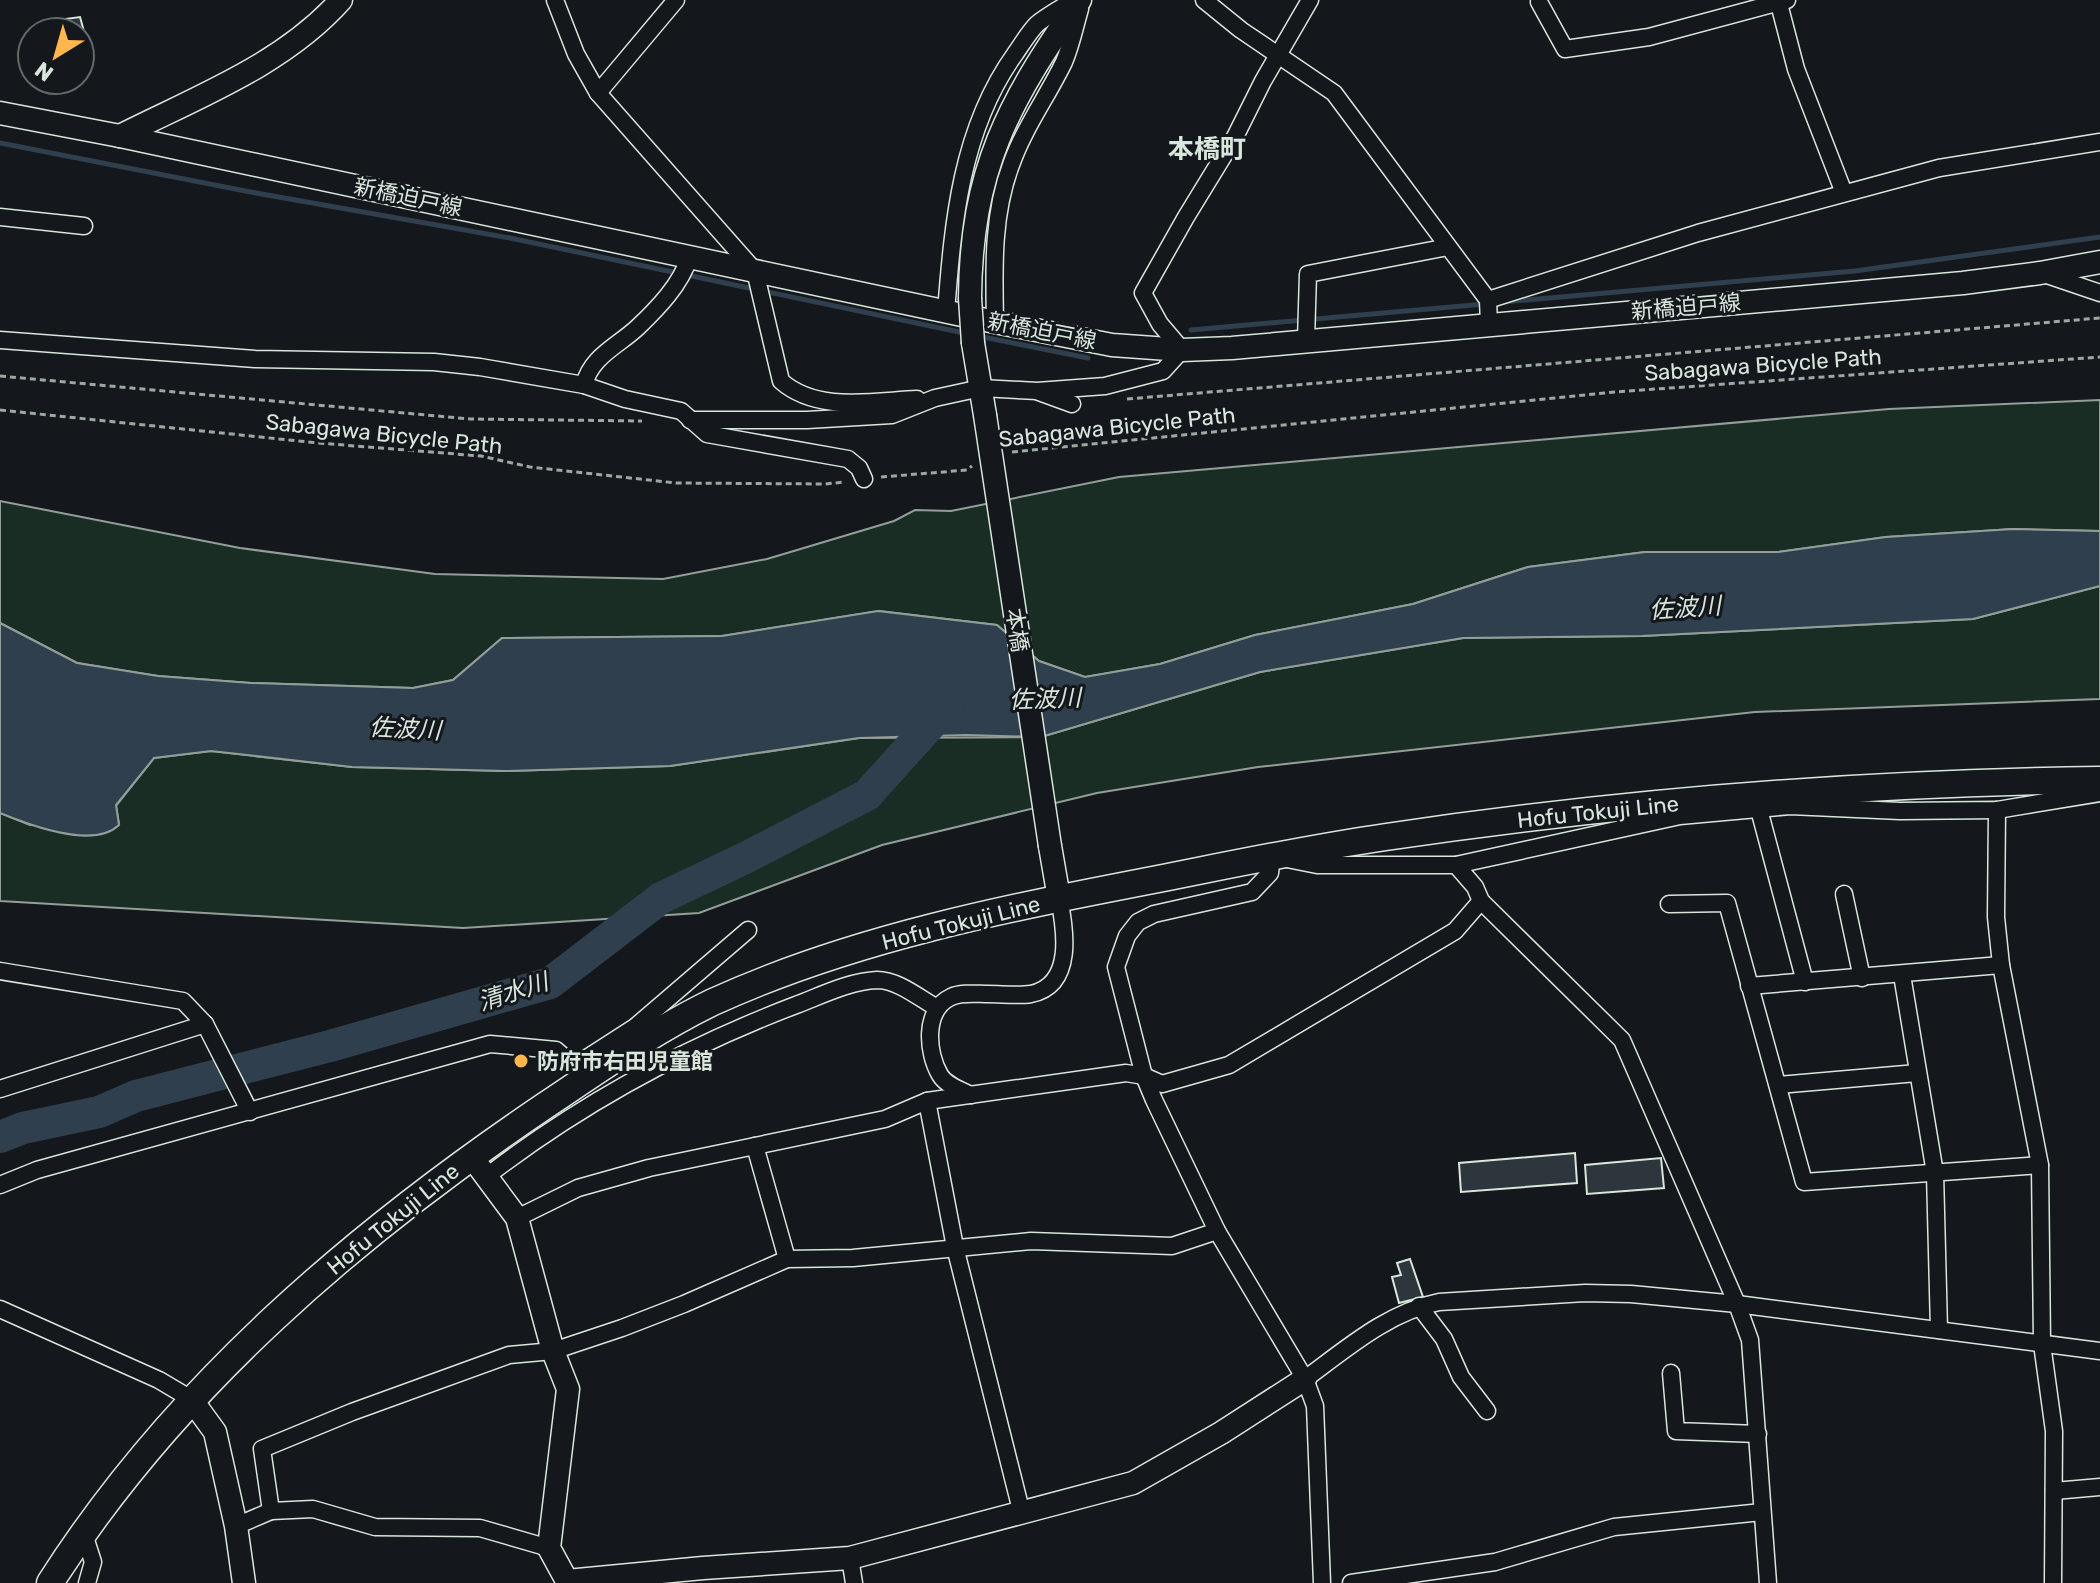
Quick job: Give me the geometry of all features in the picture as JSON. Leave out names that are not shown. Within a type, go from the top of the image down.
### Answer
[{"type":"main road","name":"Hofu Tokuji Line","points":[[50,1583],[83,1531],[133,1465],[191,1399],[273,1320],[387,1220],[479,1166],[581,1071],[708,1005],[777,975],[911,933],[1059,898],[1272,856],[1445,829],[1996,781],[2100,780]]},
{"type":"street","points":[[120,136],[266,62],[306,35],[341,0]]},
{"type":"street","points":[[555,0],[576,54],[598,93],[755,271],[781,381],[794,392],[818,400],[856,403],[935,398],[981,388],[1037,391],[1105,386],[1163,371],[1182,350],[1160,324],[1143,293],[1235,137],[1310,0]]},
{"type":"street","points":[[598,93],[676,0]]},
{"type":"street","points":[[946,312],[953,228],[960,188],[972,140],[987,101],[1005,68],[1036,25],[1073,0]]},
{"type":"street","points":[[995,322],[994,261],[999,209],[1010,167],[1022,137],[1065,60],[1081,0]]},
{"type":"street","name":"本橋","points":[[1059,898],[973,343],[970,298],[974,232],[987,166],[1018,95],[1041,55],[1081,0]]},
{"type":"street","points":[[1204,0],[1278,56],[1334,93],[1488,300],[1489,324]]},
{"type":"street","points":[[1539,2],[1565,49],[1649,37],[1781,1],[1796,69],[1844,193]]},
{"type":"street","name":"新橋迫戸線","points":[[0,113],[995,322],[1112,345],[1182,350],[1963,283],[2100,262]]},
{"type":"street","points":[[1488,300],[1698,233],[1939,168],[2100,142]]},
{"type":"street","points":[[0,217],[84,226]]},
{"type":"street","points":[[1306,340],[1308,274],[1448,247]]},
{"type":"street","points":[[584,385],[587,372],[602,354],[637,328],[683,275],[689,258]]},
{"type":"street","points":[[2040,273],[2100,293]]},
{"type":"street","points":[[0,340],[255,359],[434,362],[480,367],[584,385],[625,399],[681,411],[707,434],[848,459],[859,468],[864,479]]},
{"type":"street","points":[[1037,391],[1072,404]]},
{"type":"street","points":[[690,420],[807,420],[892,415],[935,398]]},
{"type":"street","points":[[1322,1583],[1315,1406],[1305,1379],[1217,1231],[1144,1076],[1116,967],[1127,936],[1138,922],[1154,914],[1252,892],[1270,873],[1272,856],[1317,865],[1456,865],[1680,816],[1757,803],[1900,811],[1997,810],[2100,793]]},
{"type":"street","points":[[1757,803],[1805,982]]},
{"type":"street","points":[[1997,810],[1996,917],[2001,965],[2040,1165],[2042,1344],[2054,1431],[2053,1583]]},
{"type":"street","points":[[1456,865],[1475,887],[1481,901],[1622,1040],[1737,1304],[1750,1340],[1768,1583]]},
{"type":"street","points":[[1844,894],[1862,978]]},
{"type":"street","points":[[972,1095],[955,1088],[941,1077],[935,1064],[930,1025],[937,1008],[951,997],[1033,993],[1048,987],[1060,970],[1065,951],[1065,928],[1059,898]]},
{"type":"street","points":[[517,1218],[578,1188],[649,1168],[885,1119],[927,1101],[1126,1073],[1162,1084],[1229,1065],[1455,931],[1481,901]]},
{"type":"street","points":[[1669,904],[1727,903],[1804,1182],[2040,1165]]},
{"type":"street","points":[[0,1185],[37,1170],[490,1044],[556,1050],[581,1071],[748,930]]},
{"type":"street","points":[[1749,986],[2001,965]]},
{"type":"street","points":[[0,971],[183,1001],[208,1030],[250,1112]]},
{"type":"street","points":[[1902,975],[1935,1173],[1939,1330]]},
{"type":"street","points":[[937,1008],[893,982],[876,980],[836,990],[728,1031],[615,1089],[541,1135],[479,1166],[517,1218],[553,1351],[568,1389],[549,1548],[568,1582],[703,1568],[850,1558],[1133,1483],[1221,1433],[1395,1316],[1439,1302],[1585,1293],[1631,1294],[1737,1304],[2100,1351]]},
{"type":"street","points":[[0,1089],[208,1030]]},
{"type":"street","points":[[1778,1085],[1917,1073]]},
{"type":"street","points":[[927,1101],[955,1247],[1022,1514]]},
{"type":"street","points":[[755,1146],[787,1259]]},
{"type":"street","points":[[271,1511],[262,1449],[352,1412],[509,1355],[553,1351],[684,1304],[787,1259],[853,1258],[1031,1241],[1172,1246],[1217,1231]]},
{"type":"street","points":[[1419,1306],[1444,1339],[1461,1377],[1487,1411]]},
{"type":"street","points":[[0,1309],[159,1380],[191,1399],[215,1432],[236,1526],[244,1583]]},
{"type":"street","points":[[1671,1373],[1676,1431],[1758,1434]]},
{"type":"street","points":[[2054,1491],[2100,1487]]},
{"type":"street","points":[[236,1526],[271,1511],[313,1509],[375,1527],[480,1528],[549,1548]]},
{"type":"street","points":[[1351,1583],[1495,1562],[1614,1527],[1762,1512]]},
{"type":"street","points":[[83,1531],[93,1562],[87,1583]]},
{"type":"street","points":[[850,1558],[854,1583]]},
{"type":"path","points":[[1116,400],[2100,318]]},
{"type":"path","name":"Sabagawa Bicycle Path","points":[[1005,453],[1615,392],[2100,357]]},
{"type":"path","points":[[0,376],[470,419],[647,421]]},
{"type":"path","name":"Sabagawa Bicycle Path","points":[[0,410],[318,443],[481,456],[530,467],[676,483],[825,484],[967,470],[976,464]]},
{"type":"green space","points":[[2100,400],[2100,531],[2013,529],[1886,537],[1778,552],[1645,552],[1528,567],[1413,604],[1255,635],[1160,664],[1085,677],[1039,661],[997,625],[879,611],[722,636],[502,638],[453,680],[413,688],[251,683],[158,676],[77,663],[0,623],[0,501],[240,548],[435,574],[663,579],[767,559],[894,521],[915,510],[951,511],[1119,477],[1889,409]]},
{"type":"green space","points":[[2100,586],[2100,699],[1755,712],[1258,767],[1097,793],[882,845],[699,913],[463,928],[0,901],[0,813],[30,825],[119,824],[116,806],[154,758],[211,751],[352,767],[504,771],[670,766],[859,738],[1041,737],[1260,672],[1463,638],[1642,636],[1973,619]]},
{"type":"water","name":"佐波川","points":[[2013,529],[2100,531],[2100,586],[1973,619],[1642,636],[1463,638],[1260,672],[1041,737],[966,735],[859,738],[670,766],[504,771],[352,767],[211,751],[154,758],[116,805],[119,825],[108,832],[94,835],[61,833],[0,813],[0,623],[77,663],[158,676],[251,683],[413,688],[453,680],[502,638],[722,636],[878,611],[997,625],[1039,661],[1085,677],[1160,664],[1255,635],[1413,604],[1528,567],[1645,552],[1778,552],[1886,537]]},
{"type":"building","points":[[1575,1153],[1577,1183],[1461,1192],[1459,1163]]},
{"type":"building","points":[[1661,1158],[1664,1188],[1587,1194],[1585,1165]]},
{"type":"building","points":[[1410,1259],[1423,1297],[1399,1303],[1392,1277],[1401,1275],[1397,1263]]},
{"type":"waterway","points":[[0,143],[510,238],[964,333]]},
{"type":"waterway","points":[[1503,302],[1855,271],[2100,237]]},
{"type":"waterway","points":[[1191,330],[1485,304]]},
{"type":"waterway","points":[[978,336],[1088,358]]},
{"type":"waterway","name":"清水川","points":[[0,1137],[23,1128],[99,1112],[136,1096],[330,1046],[550,983],[661,898],[867,795],[949,704]]},
{"type":"place","name":"防府市右田児童館","points":[[521,1061]]},
{"type":"district","name":"本橋町","points":[[1207,149]]}]
